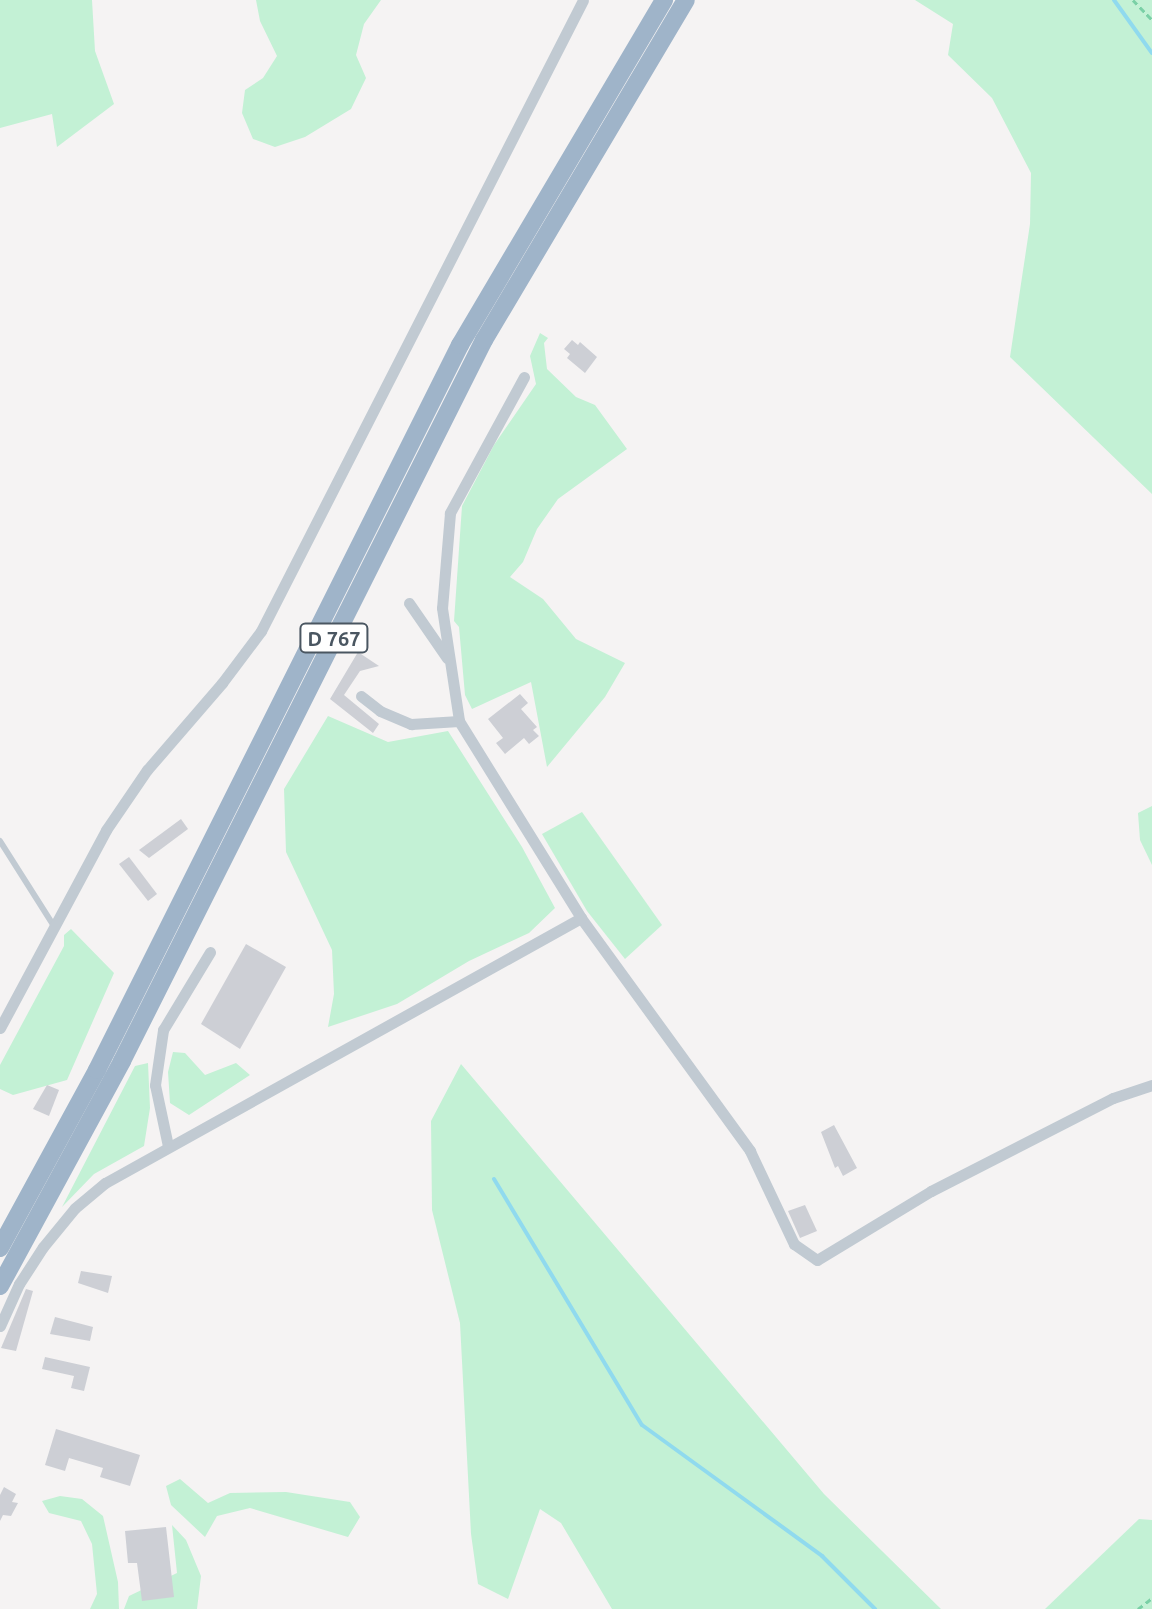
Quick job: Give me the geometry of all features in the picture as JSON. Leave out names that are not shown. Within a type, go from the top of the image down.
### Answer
[{"type":"highway","name":"D 767","points":[[0,1248],[97,1070],[460,345],[664,0]]},
{"type":"highway","name":"D 767","points":[[0,1286],[122,1061],[484,340],[686,0]]},
{"type":"street","points":[[0,1028],[106,830],[147,770],[222,683],[261,631],[583,0]]},
{"type":"street","points":[[524,377],[450,513],[442,608],[459,721],[581,918],[750,1151],[794,1244],[817,1260],[931,1191],[1113,1098],[1152,1085]]},
{"type":"street","points":[[409,603],[448,659]]},
{"type":"street","points":[[361,696],[380,711],[411,724],[459,721]]},
{"type":"street","points":[[0,1326],[19,1284],[75,1208],[105,1183],[581,918]]},
{"type":"street","points":[[168,1146],[155,1085],[163,1030],[210,952]]},
{"type":"lane","points":[[0,841],[54,926]]},
{"type":"path","points":[[1133,0],[1152,20]]},
{"type":"path","points":[[1138,1609],[1152,1598]]},
{"type":"green space","points":[[0,0],[92,0],[95,51],[114,104],[57,147],[52,114],[0,128]]},
{"type":"green space","points":[[256,0],[381,0],[364,24],[356,55],[366,78],[351,109],[305,137],[275,147],[253,139],[242,113],[245,90],[263,78],[277,56],[260,21]]},
{"type":"green space","points":[[915,0],[1152,0],[1152,494],[1010,357],[1030,224],[1031,173],[992,98],[948,55],[953,24]]},
{"type":"green space","points":[[540,333],[548,338],[544,343],[547,369],[576,397],[595,405],[627,449],[558,499],[537,529],[523,562],[510,577],[543,599],[576,639],[625,663],[605,697],[547,767],[531,682],[472,709],[465,695],[459,627],[454,621],[462,506],[494,445],[536,384],[530,356]]},
{"type":"green space","points":[[328,716],[388,742],[448,731],[522,847],[555,908],[529,933],[469,961],[397,1004],[328,1027],[334,994],[332,950],[286,852],[284,789]]},
{"type":"green space","points":[[1152,806],[1152,865],[1140,840],[1138,813]]},
{"type":"green space","points":[[582,812],[662,925],[625,959],[587,911],[542,834]]},
{"type":"green space","points":[[71,929],[114,973],[67,1080],[13,1095],[0,1089],[0,1065],[64,946],[64,935]]},
{"type":"green space","points":[[173,1052],[185,1053],[205,1075],[236,1063],[250,1075],[189,1115],[170,1103],[168,1072]]},
{"type":"green space","points":[[148,1063],[150,1108],[144,1146],[94,1174],[62,1207],[135,1066]]},
{"type":"green space","points":[[461,1064],[824,1494],[941,1609],[612,1609],[561,1523],[540,1509],[508,1599],[478,1584],[471,1534],[460,1323],[432,1210],[431,1121]]},
{"type":"green space","points":[[180,1479],[208,1503],[230,1493],[286,1492],[350,1502],[360,1517],[348,1537],[250,1508],[217,1516],[205,1537],[171,1505],[166,1486]]},
{"type":"green space","points":[[60,1496],[82,1499],[103,1516],[118,1582],[119,1609],[90,1609],[97,1594],[92,1544],[81,1521],[49,1513],[42,1501]]},
{"type":"green space","points":[[1139,1519],[1152,1520],[1152,1609],[1045,1609]]},
{"type":"green space","points":[[172,1525],[186,1540],[201,1576],[197,1609],[124,1609],[129,1596],[177,1573]]},
{"type":"building","points":[[572,340],[578,345],[580,342],[597,357],[585,373],[567,358],[570,354],[564,349]]},
{"type":"building","points":[[358,652],[379,666],[360,671],[344,695],[379,724],[373,733],[330,699]]},
{"type":"building","points":[[520,694],[528,703],[521,709],[537,727],[533,730],[539,736],[529,744],[524,738],[505,754],[496,743],[503,738],[488,719]]},
{"type":"building","points":[[181,819],[188,829],[149,858],[139,850]]},
{"type":"building","points":[[129,857],[157,894],[148,901],[119,864]]},
{"type":"building","points":[[246,944],[286,967],[240,1049],[201,1024]]},
{"type":"building","points":[[47,1085],[59,1090],[49,1116],[33,1109]]},
{"type":"building","points":[[834,1125],[857,1168],[843,1176],[838,1166],[835,1168],[821,1132]]},
{"type":"building","points":[[805,1205],[817,1231],[800,1238],[788,1211]]},
{"type":"building","points":[[81,1271],[112,1276],[108,1293],[78,1283]]},
{"type":"building","points":[[26,1289],[33,1291],[16,1351],[1,1348]]},
{"type":"building","points":[[55,1317],[93,1327],[90,1341],[50,1334]]},
{"type":"building","points":[[45,1357],[90,1367],[84,1391],[71,1388],[74,1376],[42,1369]]},
{"type":"building","points":[[56,1429],[140,1455],[130,1486],[100,1477],[103,1468],[69,1458],[65,1471],[45,1465]]},
{"type":"building","points":[[4,1487],[16,1494],[12,1502],[18,1503],[11,1516],[3,1515],[0,1521],[0,1495]]},
{"type":"building","points":[[166,1527],[174,1597],[142,1601],[137,1563],[128,1563],[125,1531]]},
{"type":"waterway","points":[[1114,0],[1152,53]]},
{"type":"waterway","points":[[494,1179],[642,1425],[822,1556],[875,1609]]}]
